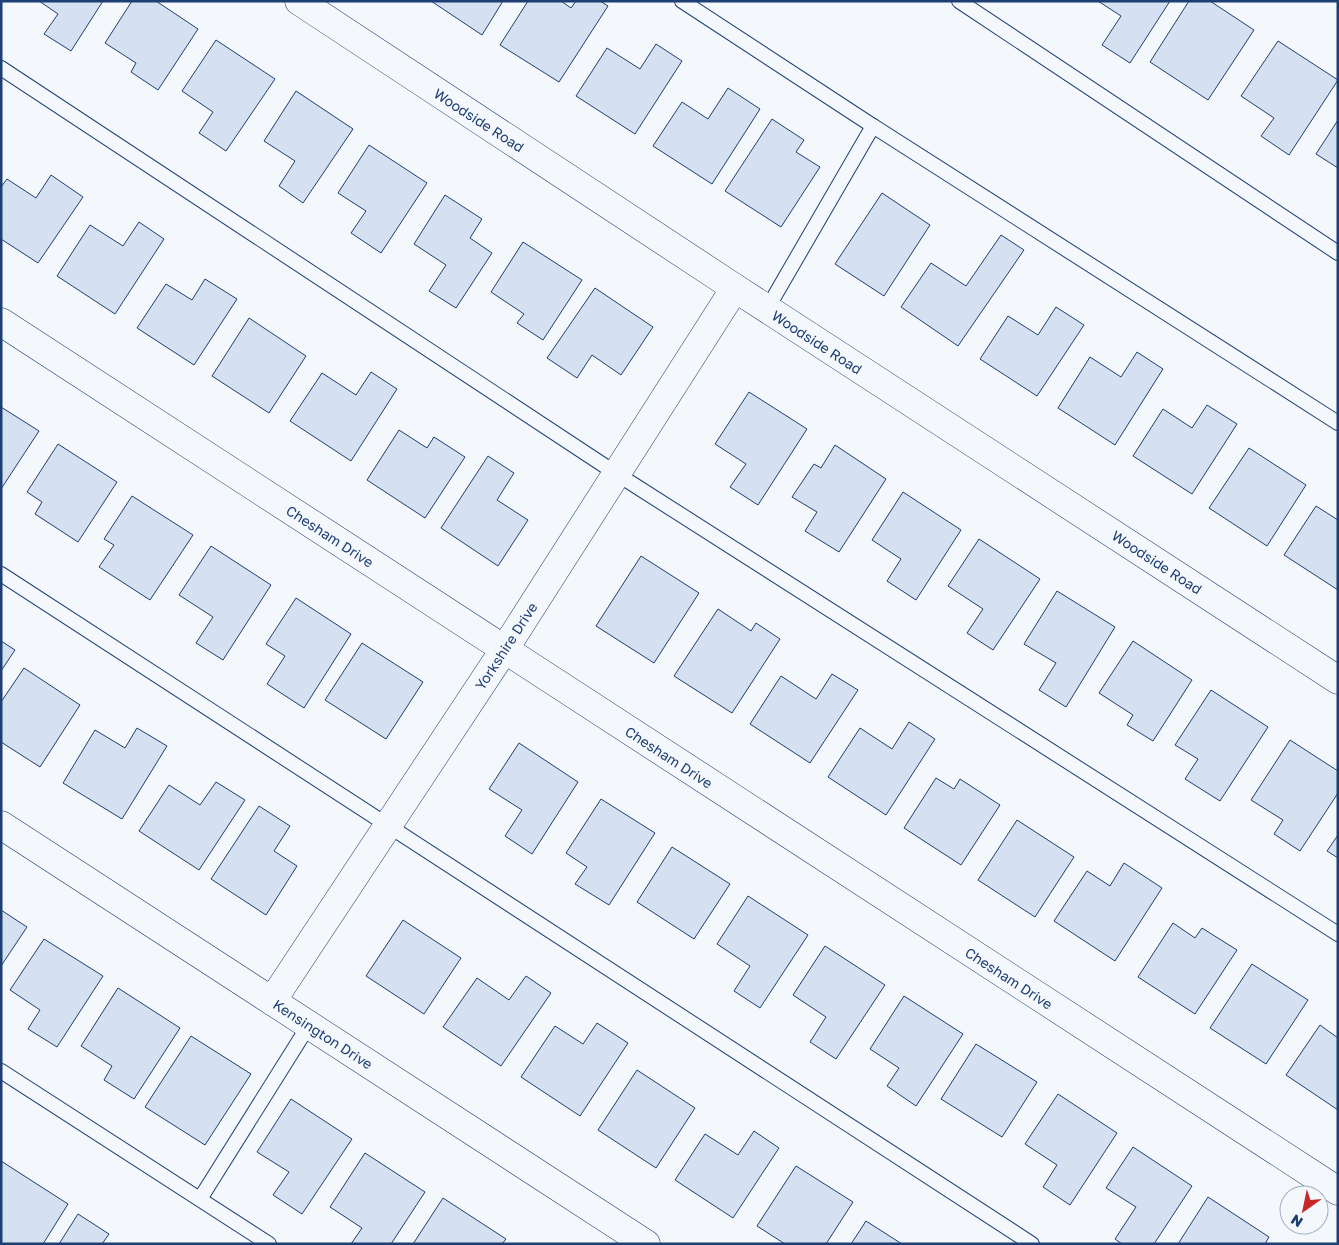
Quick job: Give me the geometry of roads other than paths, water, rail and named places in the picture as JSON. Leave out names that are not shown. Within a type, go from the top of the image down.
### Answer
[{"type":"street","name":"Woodside Road","points":[[299,1],[767,309],[1338,680]]},
{"type":"street","name":"Yorkshire Drive","points":[[272,1001],[504,650],[736,288]]},
{"type":"street","name":"Chesham Drive","points":[[1,322],[1338,1191]]},
{"type":"street","name":"Kensington Drive","points":[[1,824],[646,1244]]},
{"type":"lane","points":[[682,1],[873,126],[1338,423]]},
{"type":"lane","points":[[959,1],[1338,253]]},
{"type":"lane","points":[[1,68],[617,474],[1338,934]]},
{"type":"lane","points":[[767,309],[873,126]]},
{"type":"lane","points":[[1,574],[389,824],[1032,1244]]},
{"type":"lane","points":[[200,1199],[309,1025]]},
{"type":"lane","points":[[1,1071],[269,1244]]}]
